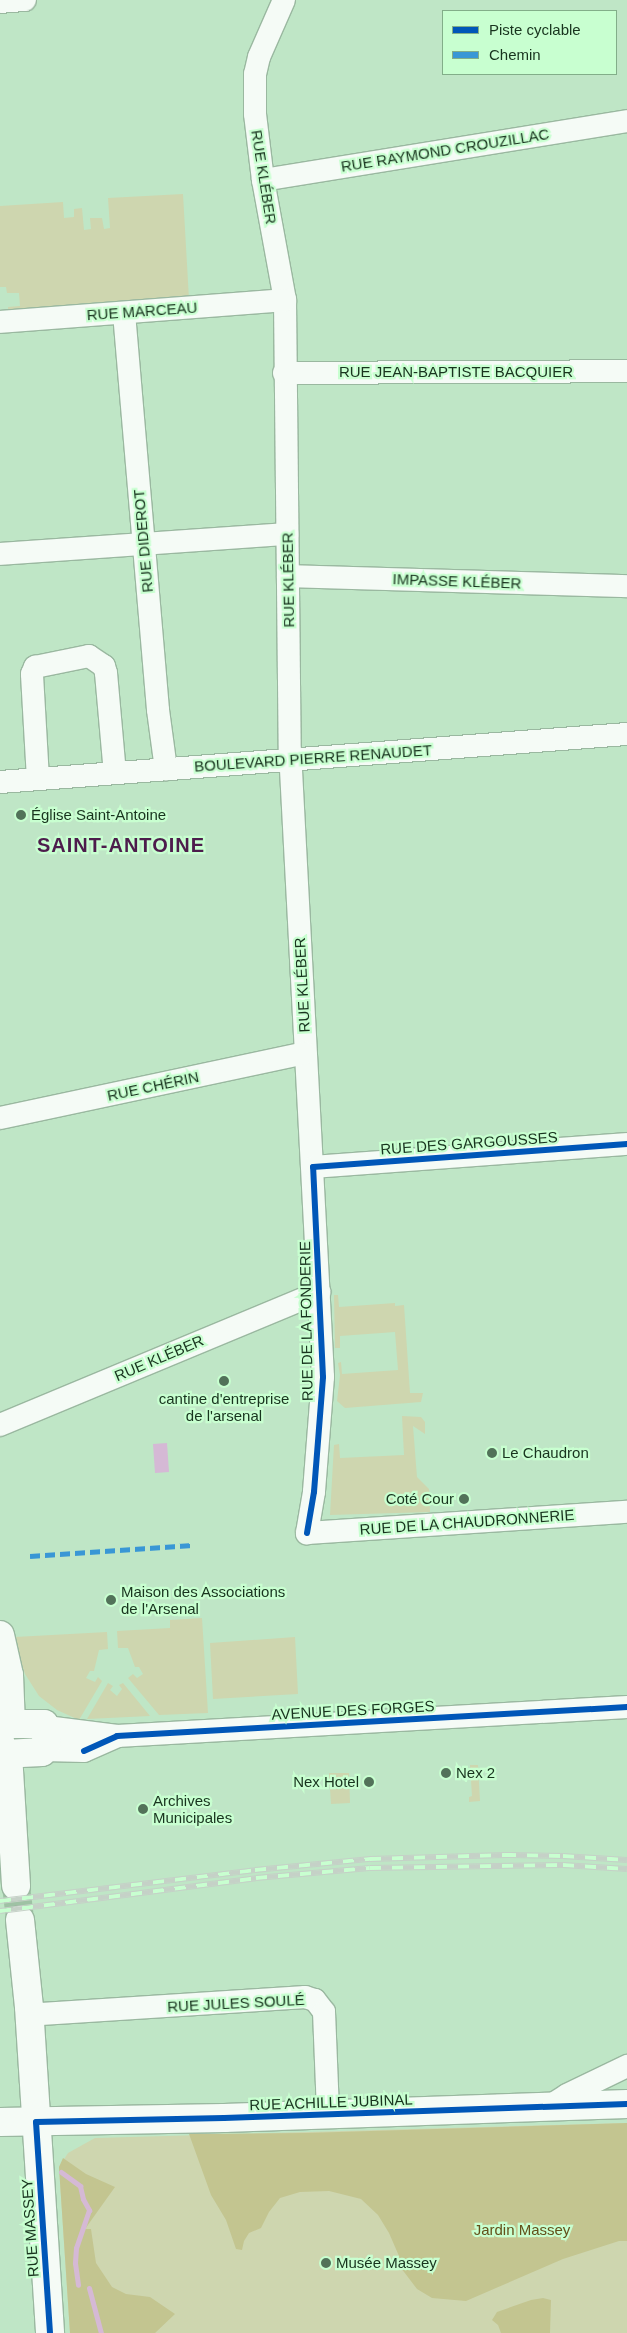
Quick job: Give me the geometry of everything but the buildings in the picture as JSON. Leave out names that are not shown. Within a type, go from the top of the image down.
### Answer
[{"type":"main road","points":[[0,1635],[9,1675],[4,1742],[16,1886]]},
{"type":"main road","points":[[4,1742],[43,1733],[26,1698],[9,1675]]},
{"type":"main road","name":"RUE MASSEY","points":[[20,1920],[29,2007],[50,2333]]},
{"type":"main road","name":"RUE ACHILLE JUBINAL","points":[[0,2122],[224,2118],[627,2104]]},
{"type":"street","points":[[0,2],[24,0]]},
{"type":"street","name":"RUE KLÉBER","points":[[284,0],[259,57],[255,74],[255,114],[263,180],[285,300],[284,373],[292,760],[305,1053],[313,1167]]},
{"type":"street","name":"RUE RAYMOND CROUZILLAC","points":[[263,180],[627,121]]},
{"type":"street","name":"RUE MARCEAU","points":[[0,322],[285,300]]},
{"type":"street","name":"RUE DIDEROT","points":[[124,313],[158,710],[166,769]]},
{"type":"street","name":"RUE JEAN-BAPTISTE BACQUIER","points":[[284,373],[627,371]]},
{"type":"street","points":[[0,554],[287,534]]},
{"type":"street","name":"IMPASSE KLÉBER","points":[[288,576],[627,586]]},
{"type":"street","points":[[38,779],[32,674],[35,666],[89,656],[104,666],[106,673],[115,773]]},
{"type":"street","name":"BOULEVARD PIERRE RENAUDET","points":[[0,782],[627,734]]},
{"type":"street","name":"RUE CHÉRIN","points":[[0,1118],[305,1053]]},
{"type":"street","name":"RUE DES GARGOUSSES","points":[[313,1167],[627,1144]]},
{"type":"street","name":"RUE DE LA FONDERIE","points":[[307,1533],[314,1492],[323,1377],[313,1167]]},
{"type":"street","name":"RUE KLÉBER","points":[[0,1425],[319,1292]]},
{"type":"street","name":"RUE DE LA CHAUDRONNERIE","points":[[307,1533],[627,1512]]},
{"type":"street","name":"AVENUE DES FORGES","points":[[43,1733],[84,1751],[117,1736],[627,1707]]},
{"type":"street","name":"RUE JULES SOULÉ","points":[[41,2014],[305,1997],[315,2000],[324,2012],[328,2114]]},
{"type":"street","points":[[548,2107],[567,2095],[627,2066]]},
{"type":"green space","points":[[183,194],[189,299],[8,312],[8,307],[20,306],[19,293],[7,293],[6,287],[0,287],[0,206],[63,202],[64,218],[74,217],[74,209],[82,208],[84,230],[91,229],[90,218],[102,218],[104,229],[110,228],[108,198]]},
{"type":"green space","points":[[334,1295],[338,1295],[339,1307],[395,1303],[395,1306],[404,1305],[410,1393],[423,1393],[421,1402],[345,1408],[337,1401],[340,1375],[338,1363],[341,1362],[342,1374],[398,1370],[395,1332],[340,1336],[340,1348],[335,1348]]},
{"type":"green space","points":[[402,1416],[421,1417],[425,1422],[425,1434],[413,1426],[417,1477],[429,1489],[430,1512],[330,1515],[334,1445],[339,1444],[340,1458],[404,1455]]},
{"type":"green space","points":[[202,1618],[208,1713],[159,1715],[128,1678],[133,1674],[137,1678],[143,1674],[139,1667],[135,1667],[128,1648],[118,1648],[117,1631],[170,1628],[170,1620]]},
{"type":"green space","points":[[107,1632],[108,1649],[99,1650],[94,1671],[90,1671],[86,1678],[95,1682],[98,1677],[102,1681],[79,1720],[57,1710],[39,1696],[25,1674],[15,1637]]},
{"type":"green space","points":[[295,1637],[298,1694],[213,1699],[210,1643]]},
{"type":"green space","points":[[108,1683],[113,1686],[110,1690],[117,1696],[122,1689],[119,1685],[123,1683],[150,1716],[87,1719]]},
{"type":"green space","points":[[470,1765],[478,1765],[480,1801],[469,1802],[469,1797],[472,1796]]},
{"type":"green space","points":[[329,1773],[349,1773],[350,1803],[331,1804]]},
{"type":"green space","name":"Jardin Massey","points":[[627,2123],[627,2333],[70,2333],[59,2167],[68,2153],[95,2138]]},
{"type":"green space","points":[[627,2123],[627,2241],[619,2241],[563,2259],[466,2301],[432,2298],[417,2289],[401,2268],[399,2256],[389,2233],[378,2215],[361,2199],[329,2191],[300,2192],[280,2198],[269,2212],[261,2228],[249,2233],[244,2241],[242,2250],[236,2249],[226,2220],[211,2195],[189,2134],[306,2133]]},
{"type":"green space","points":[[63,2158],[86,2174],[115,2187],[85,2229],[91,2229],[96,2263],[112,2287],[126,2294],[150,2297],[175,2314],[155,2333],[70,2333],[59,2167]]},
{"type":"green space","points":[[543,2298],[551,2300],[550,2333],[501,2333],[498,2325],[492,2320],[497,2312],[531,2300]]},
{"type":"shaded area","points":[[167,1443],[169,1472],[155,1473],[153,1444]]},
{"type":"waterway","points":[[61,2172],[80,2186],[83,2199],[89,2210],[76,2248],[75,2263],[78,2285]]},
{"type":"waterway","points":[[89,2288],[101,2333]]},
{"type":"tunnel","points":[[16,1886],[20,1920]]},
{"type":"railway","points":[[0,1901],[255,1870],[370,1859],[505,1855],[627,1860]]},
{"type":"railway","points":[[0,1911],[256,1878],[370,1868],[563,1865],[627,1869]]},
{"type":"marked path","points":[[30,1556],[193,1545]]},
{"type":"cycle path","points":[[307,1533],[314,1492],[323,1377],[313,1167],[627,1144]]},
{"type":"cycle path","points":[[84,1751],[117,1736],[627,1707]]},
{"type":"cycle path","points":[[50,2333],[36,2122],[224,2118],[627,2104]]},
{"type":"place","name":"Église Saint-Antoine","points":[[21,815]]},
{"type":"place","name":"cantine d'entreprise de l'arsenal","points":[[224,1381]]},
{"type":"place","name":"Le Chaudron","points":[[492,1453]]},
{"type":"place","name":"Coté Cour","points":[[464,1499]]},
{"type":"place","name":"Maison des Associations de l'Arsenal","points":[[111,1600]]},
{"type":"place","name":"Nex 2","points":[[446,1773]]},
{"type":"place","name":"Nex Hotel","points":[[369,1782]]},
{"type":"place","name":"Archives Municipales","points":[[143,1809]]},
{"type":"place","name":"Musée Massey","points":[[326,2263]]},
{"type":"district","name":"SAINT-ANTOINE","points":[[121,845]]}]
